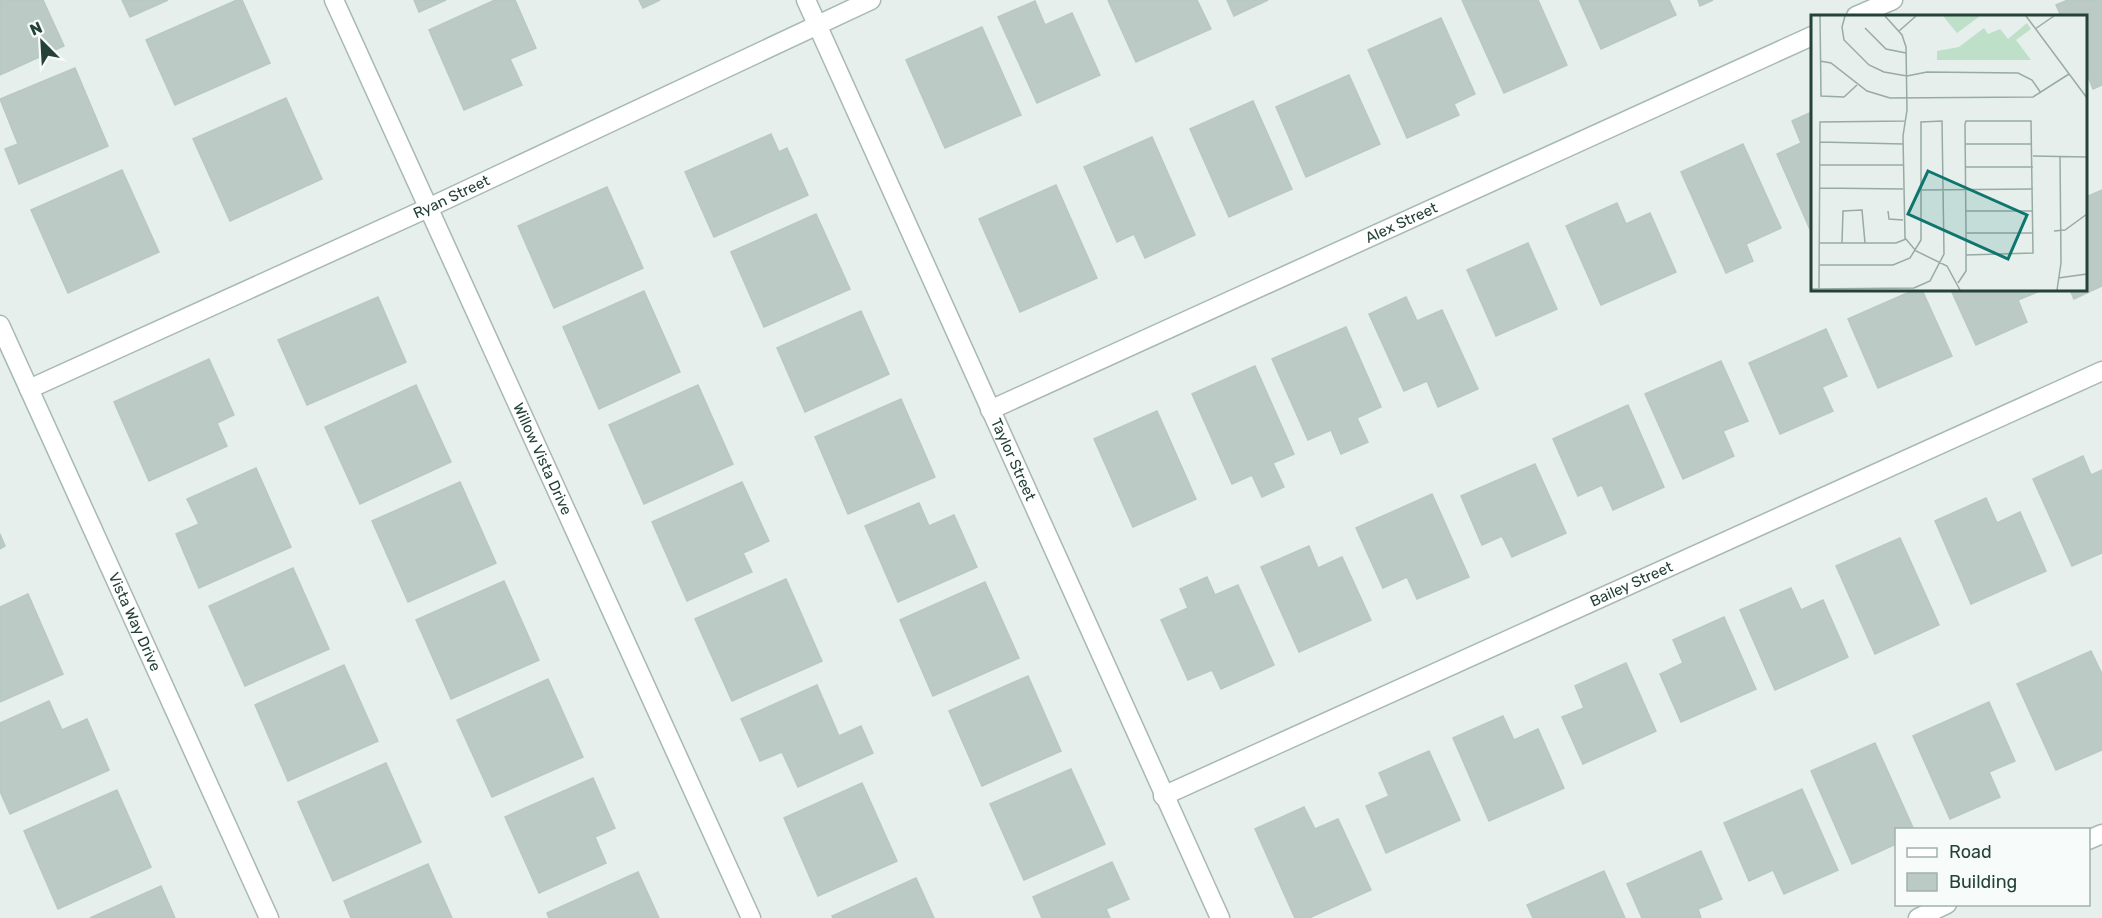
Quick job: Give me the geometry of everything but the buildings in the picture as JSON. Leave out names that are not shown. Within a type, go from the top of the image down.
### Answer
[{"type":"street","name":"Willow Vista Drive","points":[[334,0],[751,918]]},
{"type":"street","name":"Taylor Street","points":[[806,0],[1163,796],[1220,918]]},
{"type":"street","name":"Ryan Street","points":[[29,389],[428,208],[871,0]]},
{"type":"street","points":[[1859,15],[1893,0]]},
{"type":"street","name":"Alex Street","points":[[990,410],[1811,36]]},
{"type":"street","name":"Vista Way Drive","points":[[0,326],[269,918]]},
{"type":"street","name":"Bailey Street","points":[[1163,796],[2102,371]]},
{"type":"street","points":[[1918,918],[1943,906]]}]
